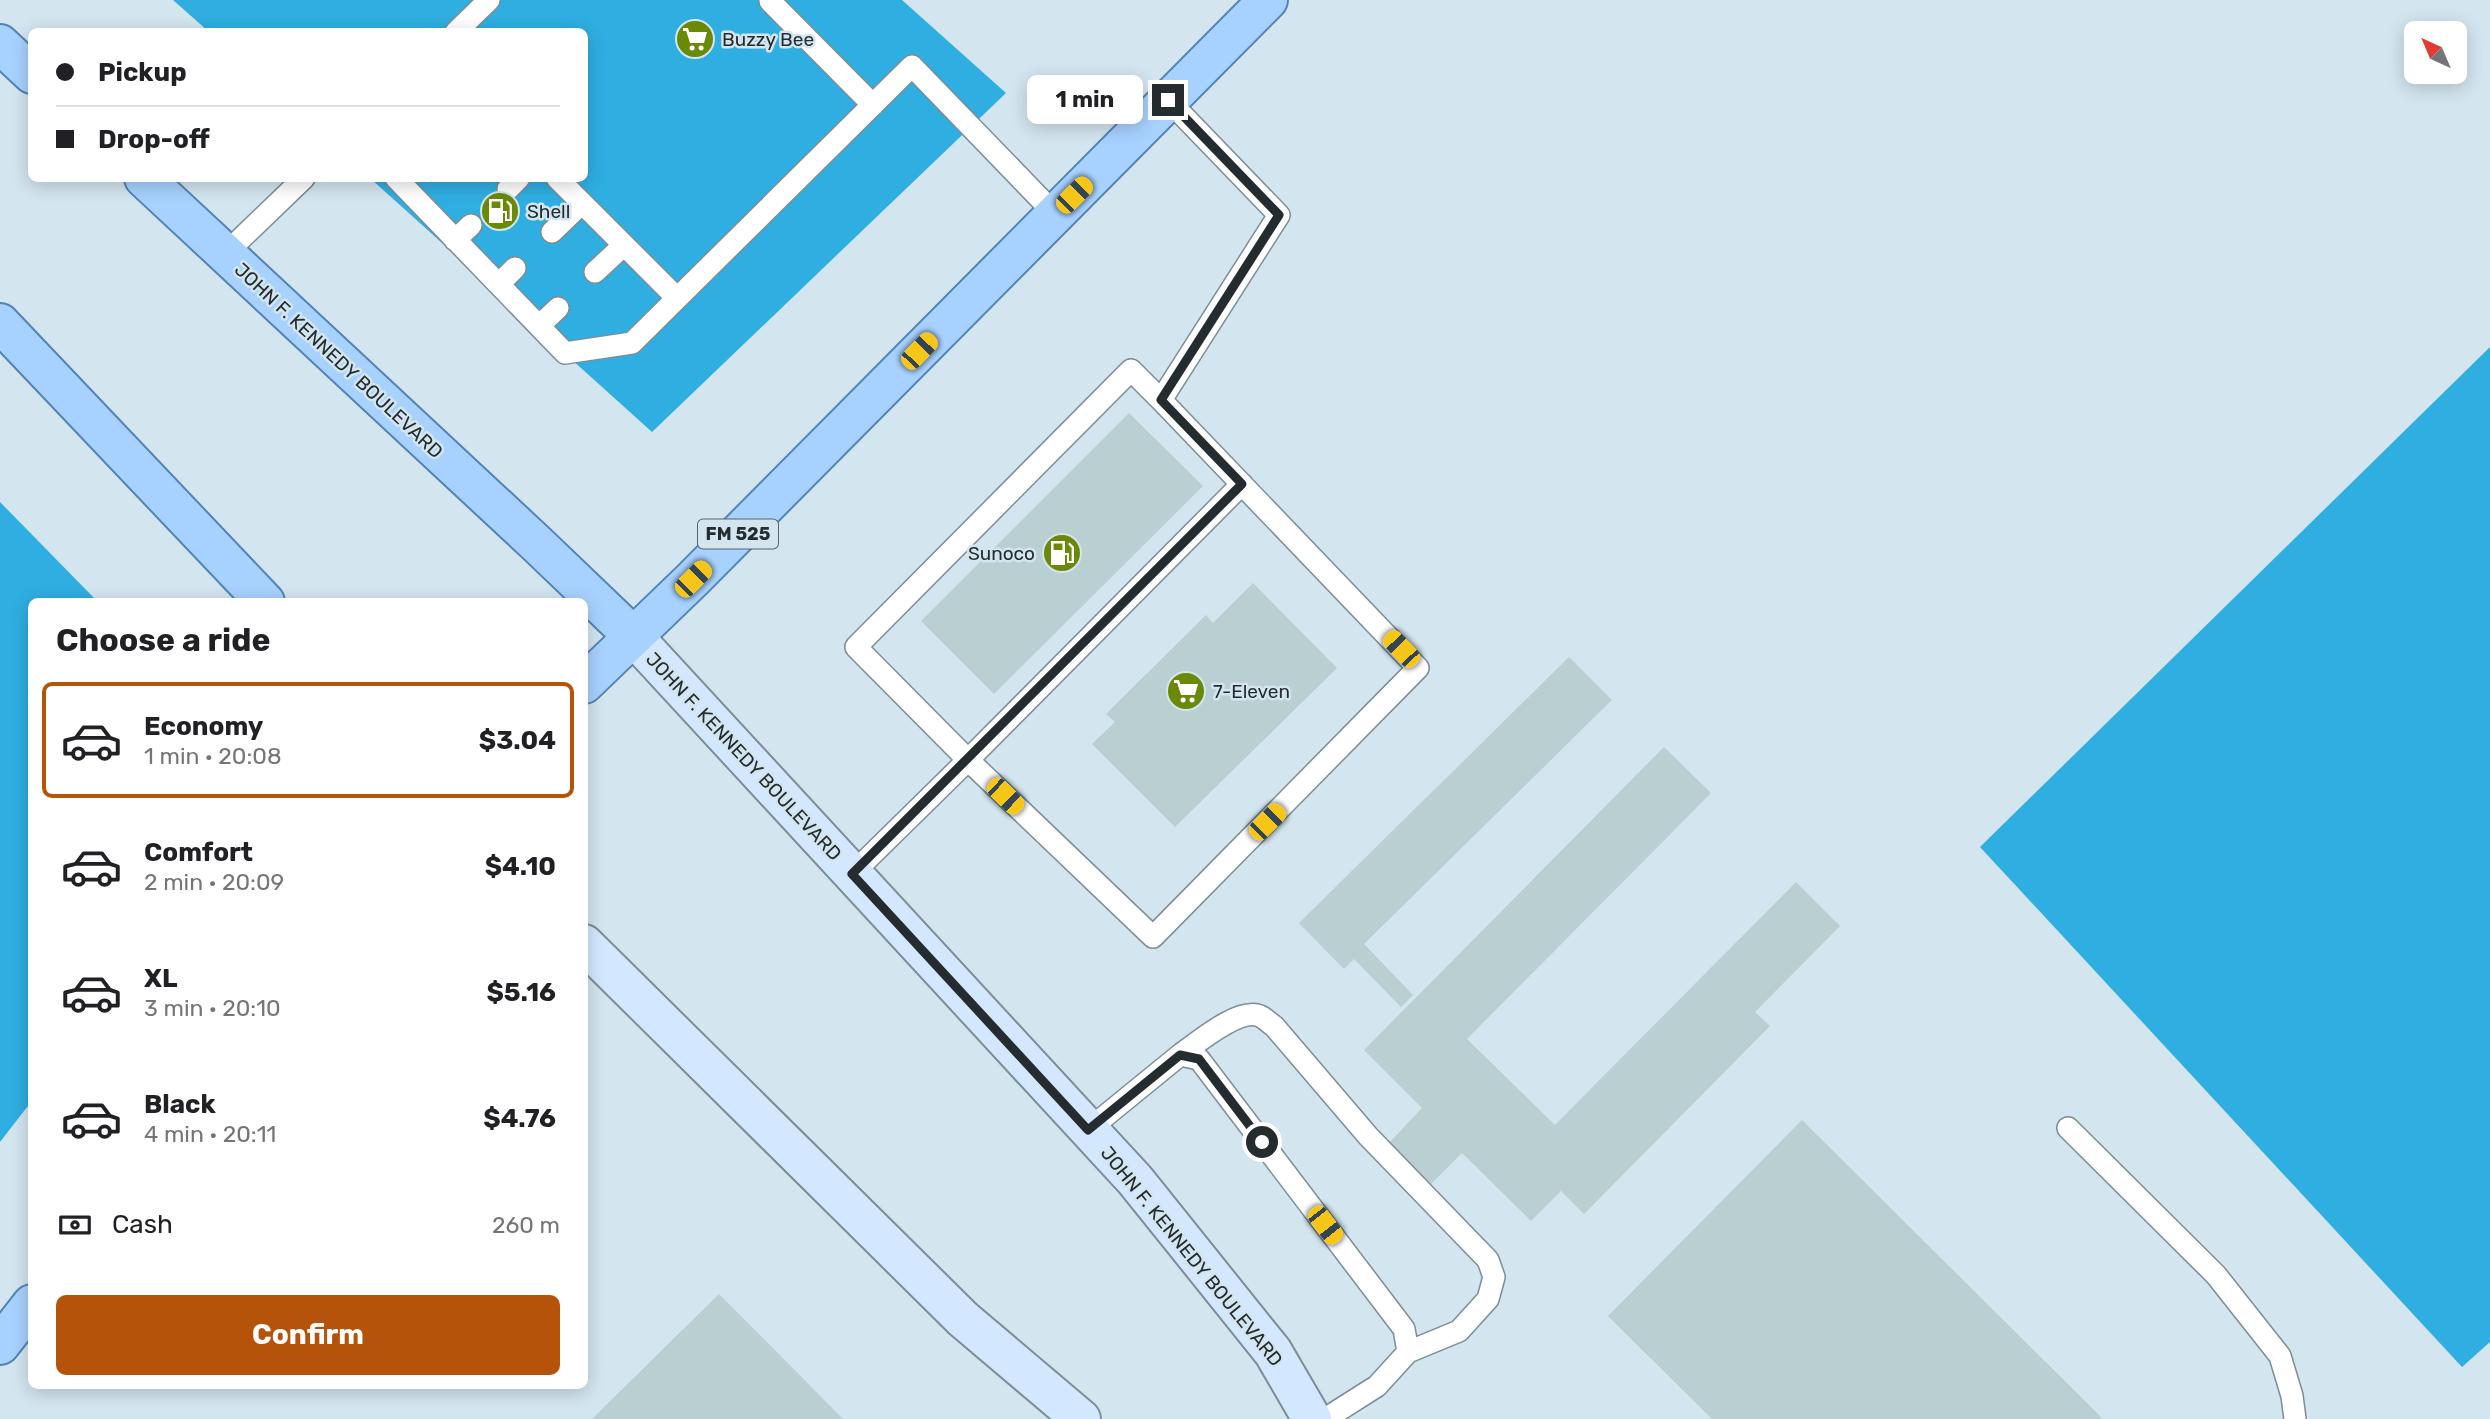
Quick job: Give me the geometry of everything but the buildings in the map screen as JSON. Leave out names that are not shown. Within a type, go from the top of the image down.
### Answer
[{"type":"main road","name":"FM 525","points":[[588,680],[1268,0]]},
{"type":"main road","points":[[0,44],[28,70]]},
{"type":"main road","name":"JOHN F. KENNEDY BOULEVARD","points":[[148,182],[633,636],[1135,1180],[1273,1352],[1312,1419]]},
{"type":"main road","points":[[0,323],[261,598]]},
{"type":"main road","points":[[588,948],[963,1319],[1081,1419]]},
{"type":"main road","points":[[0,1345],[28,1309]]},
{"type":"lane","points":[[460,28],[489,0]]},
{"type":"lane","points":[[770,1],[873,105]]},
{"type":"lane","points":[[410,183],[455,240],[565,353],[632,343],[912,66],[1055,214]]},
{"type":"lane","points":[[1161,400],[1279,215],[1168,100]]},
{"type":"lane","points":[[226,254],[300,182]]},
{"type":"lane","points":[[561,182],[677,298]]},
{"type":"lane","points":[[552,232],[582,203]]},
{"type":"lane","points":[[455,240],[471,225]]},
{"type":"lane","points":[[595,272],[624,245]]},
{"type":"lane","points":[[499,284],[515,268]]},
{"type":"lane","points":[[539,326],[558,307]]},
{"type":"lane","points":[[1131,370],[1242,484],[1418,668],[1153,937],[968,760],[856,647],[1131,370]]},
{"type":"lane","points":[[852,874],[1242,484]]},
{"type":"lane","points":[[1088,1130],[1212,1032],[1242,1016],[1258,1015],[1274,1026],[1367,1136],[1489,1260],[1494,1277],[1488,1299],[1459,1331],[1408,1352],[1377,1386],[1325,1419]]},
{"type":"lane","points":[[1180,1055],[1199,1059],[1404,1329],[1408,1352]]},
{"type":"lane","points":[[2068,1128],[2216,1275],[2280,1356],[2292,1396],[2295,1419]]},
{"type":"shaded area","points":[[173,0],[902,0],[1006,93],[652,432],[374,182],[588,182],[588,28],[205,28]]},
{"type":"shaded area","points":[[2490,347],[2490,1342],[2462,1367],[1980,847]]},
{"type":"shaded area","points":[[0,502],[94,598],[28,598],[28,1106],[0,1142]]},
{"type":"place","name":"Buzzy Bee","points":[[695,39]]},
{"type":"place","name":"Shell","points":[[500,211]]},
{"type":"place","name":"Sunoco","points":[[1062,553]]},
{"type":"place","name":"7-Eleven","points":[[1186,691]]},
{"type":"route","points":[[1168,100],[1279,215],[1161,400],[1242,484],[852,874],[1088,1130],[1180,1055],[1199,1059],[1262,1142]]}]
